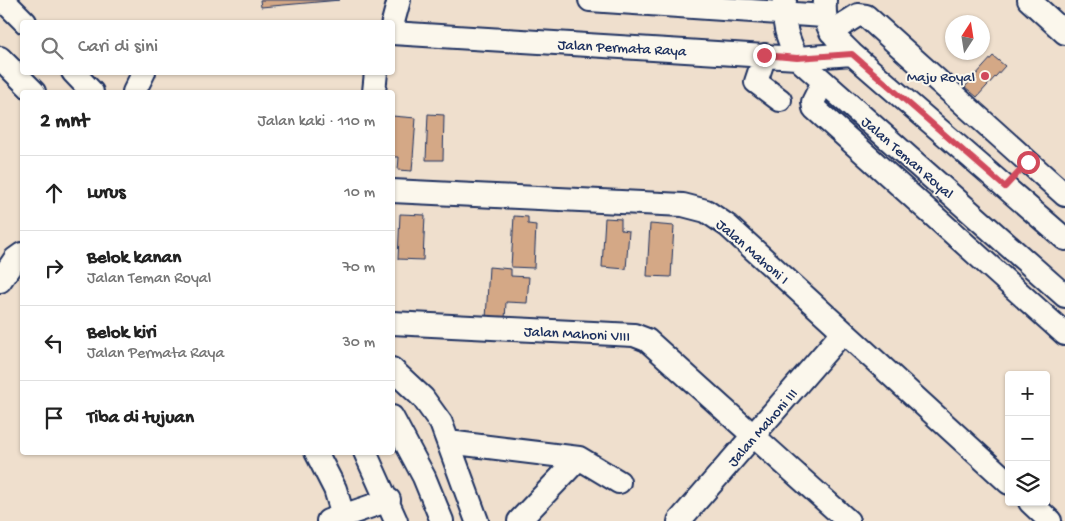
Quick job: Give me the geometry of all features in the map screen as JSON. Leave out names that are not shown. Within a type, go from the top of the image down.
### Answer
[{"type":"street","points":[[3,0],[23,20]]},
{"type":"street","points":[[394,20],[399,0]]},
{"type":"street","points":[[590,0],[784,7],[826,16],[866,16],[1065,195]]},
{"type":"street","points":[[1029,0],[1060,28]]},
{"type":"street","points":[[1056,0],[1060,28]]},
{"type":"street","name":"Jalan Teman Royal","points":[[784,7],[786,36],[797,58],[1065,296]]},
{"type":"street","points":[[826,16],[852,54],[1065,239]]},
{"type":"street","name":"Jalan Permata Raya","points":[[395,33],[797,58],[852,54]]},
{"type":"street","points":[[764,55],[756,82],[780,100]]},
{"type":"street","points":[[0,58],[32,90]]},
{"type":"street","points":[[76,75],[90,90]]},
{"type":"street","points":[[135,90],[142,75]]},
{"type":"street","points":[[374,90],[376,75]]},
{"type":"street","points":[[824,82],[813,104],[814,108],[1065,334]]},
{"type":"street","points":[[1005,187],[1028,162]]},
{"type":"street","name":"Jalan Mahoni I","points":[[395,191],[683,205],[706,211],[728,226],[1005,479]]},
{"type":"street","points":[[993,268],[1012,248]]},
{"type":"street","points":[[0,281],[15,259],[20,255]]},
{"type":"street","name":"Jalan Mahoni VIII","points":[[395,323],[634,335],[647,340],[848,521]]},
{"type":"street","name":"Jalan Mahoni III","points":[[679,521],[844,332]]},
{"type":"street","points":[[395,372],[423,398],[441,424],[478,521]]},
{"type":"street","points":[[395,424],[424,477],[442,521]]},
{"type":"street","points":[[448,442],[579,458],[618,482]]},
{"type":"street","points":[[318,455],[335,488],[336,518],[388,500]]},
{"type":"street","points":[[366,455],[396,521]]},
{"type":"street","points":[[519,521],[579,458]]},
{"type":"street","points":[[1034,506],[1050,521]]},
{"type":"building","points":[[260,0],[340,0],[261,7]]},
{"type":"building","name":"Maju Royal","points":[[993,56],[1005,66],[977,97],[965,87]]},
{"type":"building","points":[[428,114],[444,115],[443,160],[426,160]]},
{"type":"building","points":[[395,116],[416,118],[412,171],[398,170],[399,157],[395,157]]},
{"type":"building","points":[[400,214],[425,215],[423,260],[398,259]]},
{"type":"building","points":[[514,216],[528,217],[528,224],[536,225],[534,268],[511,267]]},
{"type":"building","points":[[605,218],[621,219],[621,230],[629,231],[626,269],[602,267]]},
{"type":"building","points":[[650,224],[674,226],[671,277],[647,276]]},
{"type":"building","points":[[489,267],[511,269],[511,276],[529,277],[527,303],[506,302],[505,320],[486,319]]},
{"type":"place","name":"Maju Royal","points":[[985,76]]},
{"type":"route","points":[[764,55],[797,58],[852,54],[1005,187],[1028,162]]}]
